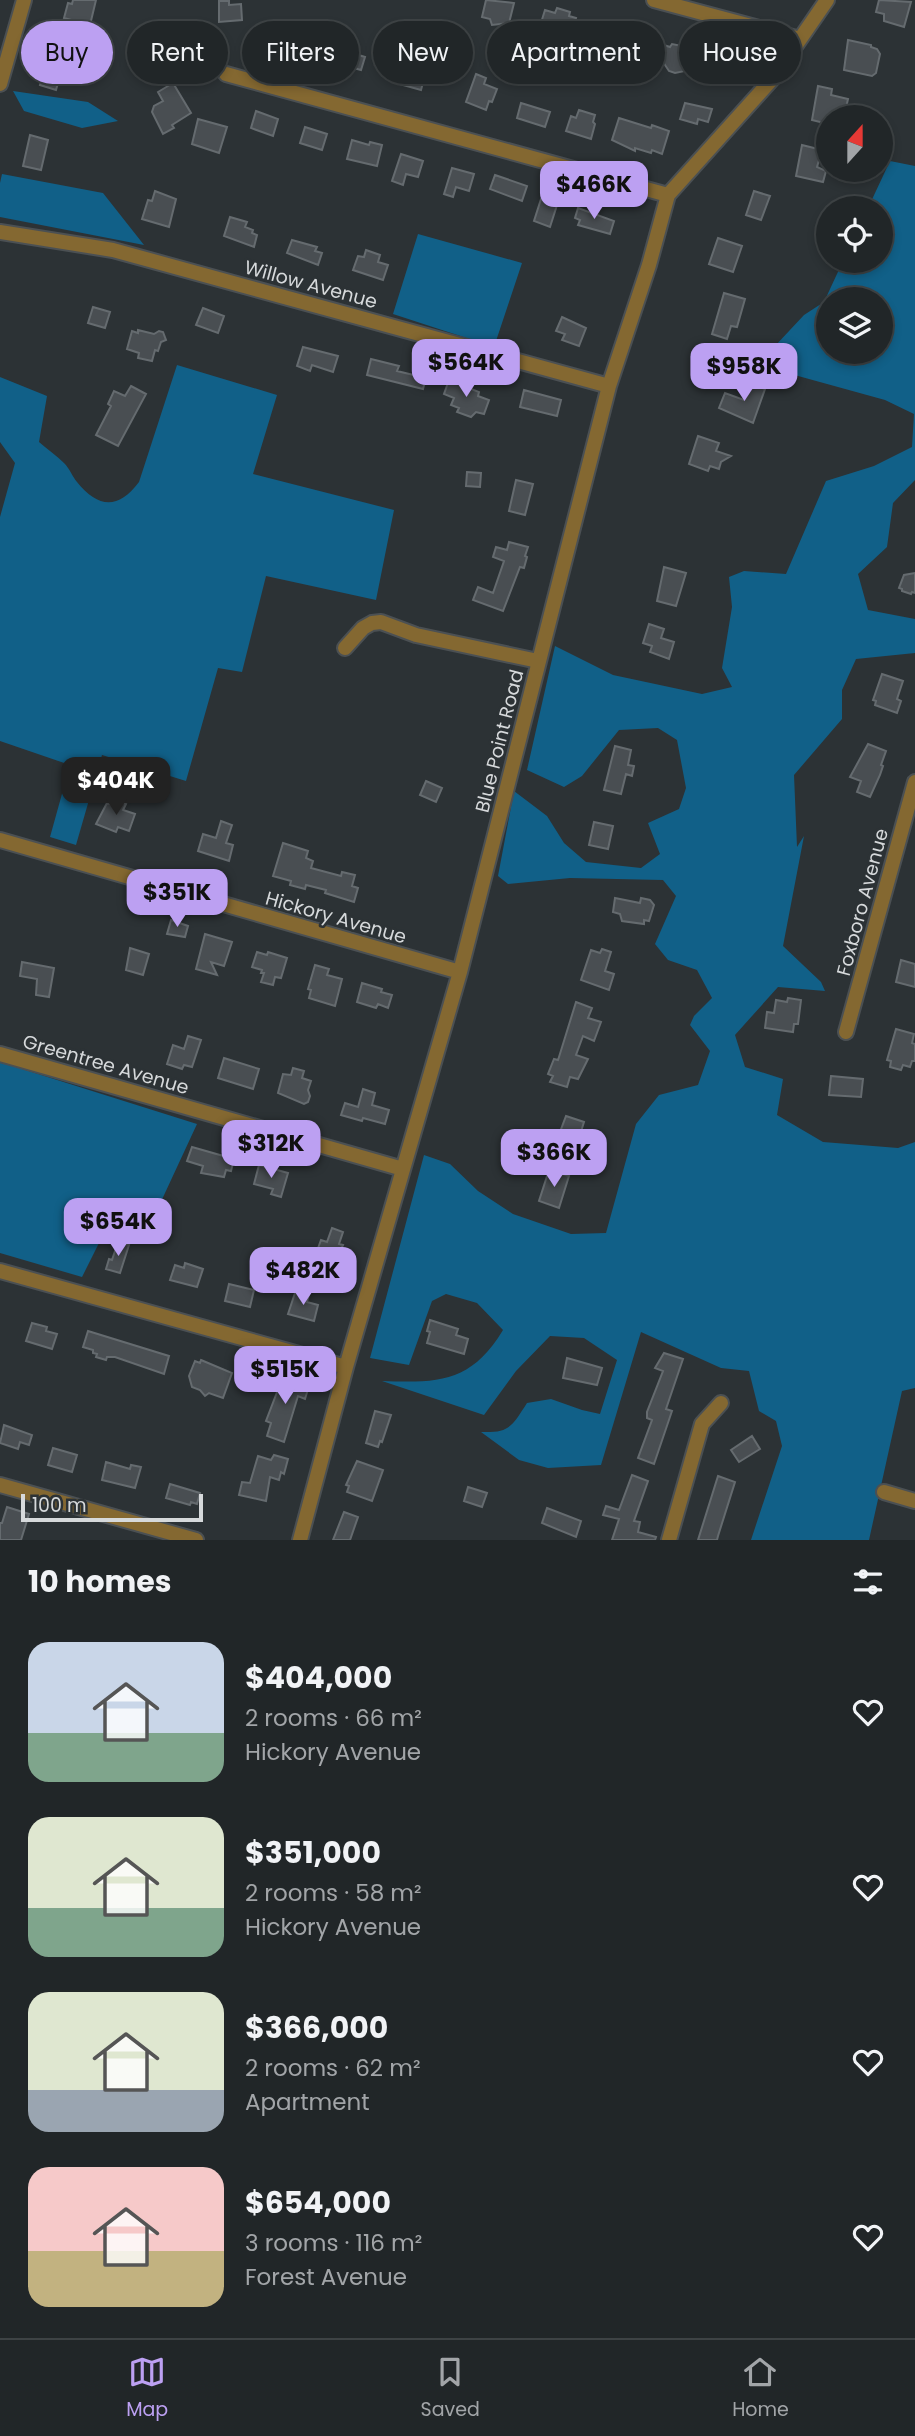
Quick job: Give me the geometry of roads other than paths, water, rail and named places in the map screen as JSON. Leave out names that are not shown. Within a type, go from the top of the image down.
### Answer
[{"type":"street","points":[[0,84],[24,0]]},
{"type":"street","points":[[654,0],[733,21]]},
{"type":"street","name":"Blue Point Road","points":[[801,38],[827,0]]},
{"type":"street","points":[[228,75],[668,195]]},
{"type":"street","name":"Blue Point Road","points":[[300,1540],[346,1367],[460,972],[609,386],[649,265],[668,195],[768,84]]},
{"type":"street","name":"Willow Avenue","points":[[0,232],[113,250],[609,386]]},
{"type":"street","points":[[345,648],[363,628],[381,622],[425,638],[538,661]]},
{"type":"street","name":"Foxboro Avenue","points":[[846,1032],[915,782]]},
{"type":"street","name":"Hickory Avenue","points":[[0,840],[460,972]]},
{"type":"street","name":"Greentree Avenue","points":[[0,1054],[403,1169]]},
{"type":"street","points":[[0,1271],[346,1367]]},
{"type":"street","points":[[669,1540],[702,1424],[721,1403]]},
{"type":"street","points":[[0,1485],[196,1540]]},
{"type":"street","points":[[884,1492],[915,1501]]}]
